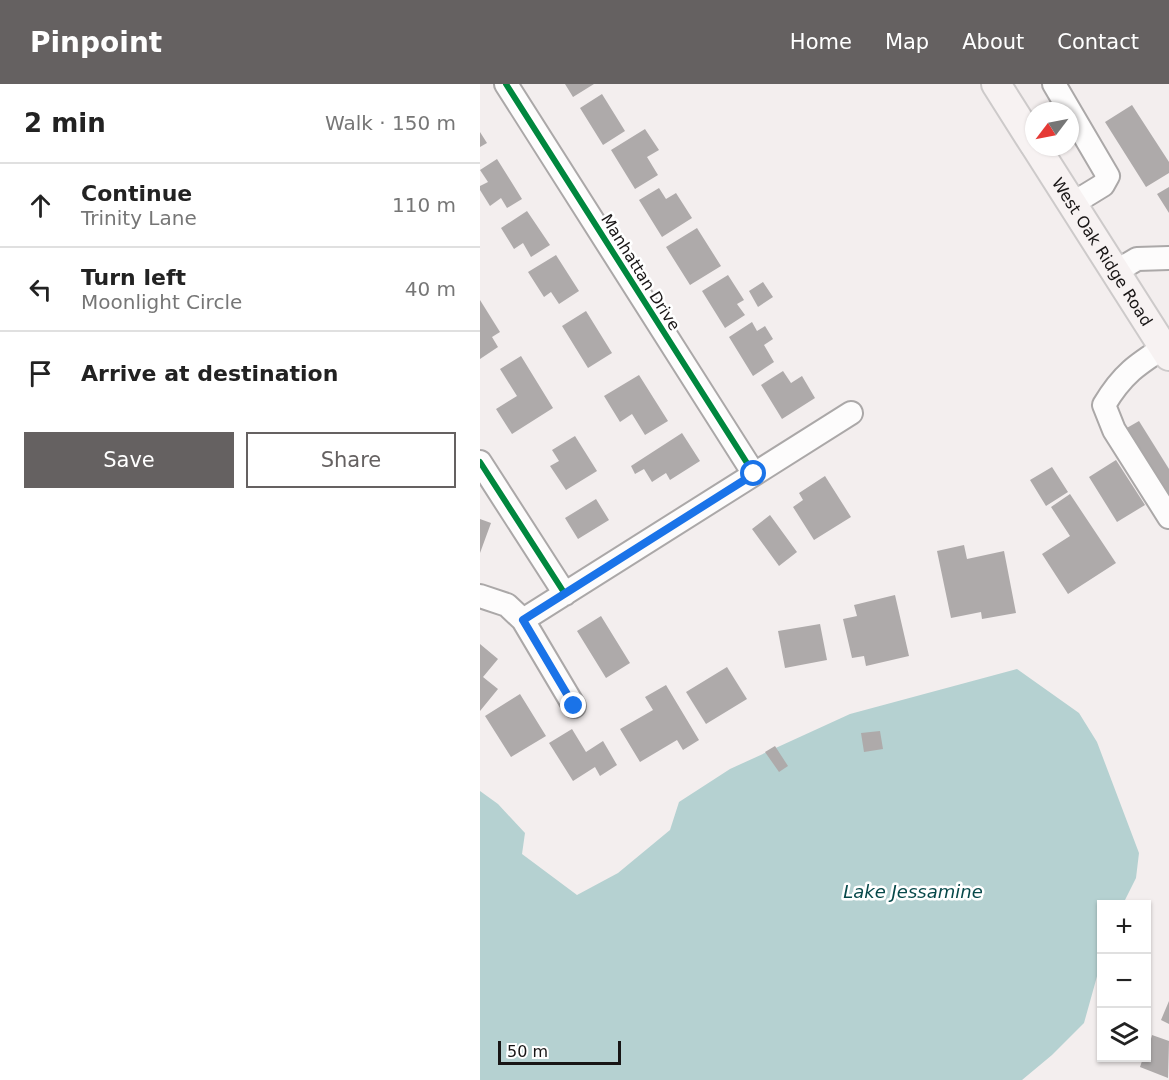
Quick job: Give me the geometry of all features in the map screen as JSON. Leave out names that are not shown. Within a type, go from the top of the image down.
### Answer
[{"type":"main road","name":"West Oak Ridge Road","points":[[996,84],[1025,129]]},
{"type":"main road","name":"West Oak Ridge Road","points":[[1042,156],[1167,349]]},
{"type":"street","name":"Manhattan Drive","points":[[506,84],[754,474]]},
{"type":"street","points":[[1054,84],[1108,176],[1103,185],[1072,204]]},
{"type":"street","points":[[1115,272],[1137,258],[1169,258]]},
{"type":"street","points":[[1167,349],[1130,369],[1118,382],[1104,405],[1113,430],[1169,518]]},
{"type":"street","points":[[523,620],[851,412]]},
{"type":"street","points":[[480,462],[565,594]]},
{"type":"street","points":[[480,596],[507,605],[523,620],[574,706]]},
{"type":"water","name":"Lake Jessamine","points":[[1017,669],[1079,713],[1097,742],[1139,853],[1136,878],[1125,900],[1097,900],[1097,976],[1084,1023],[1052,1055],[1022,1080],[480,1080],[480,791],[498,804],[525,833],[522,854],[577,895],[618,873],[670,830],[679,802],[730,769],[850,714]]},
{"type":"building","points":[[565,84],[594,84],[573,97]]},
{"type":"building","points":[[602,94],[625,131],[603,145],[580,108]]},
{"type":"building","points":[[1132,105],[1169,162],[1169,173],[1146,187],[1105,122]]},
{"type":"building","points":[[645,129],[659,150],[647,157],[658,175],[635,189],[611,150]]},
{"type":"building","points":[[480,132],[487,143],[480,147]]},
{"type":"building","points":[[497,159],[522,199],[507,208],[501,198],[490,206],[480,190],[480,186],[488,182],[480,170]]},
{"type":"building","points":[[1169,187],[1169,213],[1157,194]]},
{"type":"building","points":[[659,188],[666,199],[676,193],[692,218],[662,237],[639,200]]},
{"type":"building","points":[[527,211],[550,245],[531,257],[523,243],[514,249],[501,228]]},
{"type":"building","points":[[697,228],[721,266],[690,285],[666,247]]},
{"type":"building","points":[[556,255],[579,291],[559,304],[551,292],[544,297],[528,272]]},
{"type":"building","points":[[728,275],[744,300],[737,304],[745,315],[725,328],[702,291]]},
{"type":"building","points":[[763,282],[773,297],[758,307],[749,291]]},
{"type":"building","points":[[480,300],[500,332],[492,337],[498,347],[480,359]]},
{"type":"building","points":[[586,311],[612,353],[588,368],[562,326]]},
{"type":"building","points":[[752,322],[757,331],[765,326],[773,339],[764,345],[774,362],[753,376],[729,337]]},
{"type":"building","points":[[521,356],[553,408],[512,434],[496,409],[517,396],[500,369]]},
{"type":"building","points":[[783,371],[791,383],[802,376],[815,398],[782,419],[761,385]]},
{"type":"building","points":[[639,375],[668,421],[645,435],[632,414],[620,422],[604,396]]},
{"type":"building","points":[[1139,421],[1169,469],[1169,500],[1125,429]]},
{"type":"building","points":[[682,433],[700,461],[670,480],[666,473],[652,482],[644,469],[635,474],[631,466]]},
{"type":"building","points":[[575,436],[597,471],[566,490],[550,466],[559,461],[552,450]]},
{"type":"building","points":[[1116,460],[1145,505],[1117,522],[1089,477]]},
{"type":"building","points":[[1052,467],[1068,492],[1046,506],[1030,480]]},
{"type":"building","points":[[825,476],[851,517],[814,540],[793,507],[803,500],[799,493]]},
{"type":"building","points":[[1070,494],[1116,563],[1068,594],[1042,554],[1070,536],[1051,507]]},
{"type":"building","points":[[596,499],[609,520],[578,539],[565,518]]},
{"type":"building","points":[[770,515],[797,552],[779,566],[752,529]]},
{"type":"building","points":[[480,519],[491,523],[480,553]]},
{"type":"building","points":[[964,545],[967,559],[1004,551],[1016,613],[982,619],[981,612],[951,618],[937,551]]},
{"type":"building","points":[[895,595],[909,656],[866,666],[864,656],[852,658],[843,619],[857,616],[854,605]]},
{"type":"building","points":[[601,616],[630,663],[606,678],[577,631]]},
{"type":"building","points":[[820,624],[827,660],[785,668],[778,631]]},
{"type":"building","points":[[480,644],[498,659],[483,677],[498,689],[480,711]]},
{"type":"building","points":[[727,667],[747,699],[706,724],[686,692]]},
{"type":"building","points":[[666,685],[699,740],[683,750],[677,740],[640,762],[620,729],[653,710],[645,697]]},
{"type":"building","points":[[520,694],[546,736],[511,757],[485,716]]},
{"type":"building","points":[[572,729],[586,752],[603,741],[617,765],[600,776],[595,767],[573,781],[549,743]]},
{"type":"building","points":[[880,731],[883,749],[864,752],[861,733]]},
{"type":"building","points":[[775,746],[788,766],[779,772],[765,752]]},
{"type":"building","points":[[1169,1001],[1169,1024],[1161,1020]]},
{"type":"building","points":[[1152,1035],[1169,1041],[1168,1078],[1140,1067],[1142,1062],[1151,1062]]},
{"type":"cycle path","points":[[506,84],[754,474]]},
{"type":"cycle path","points":[[480,462],[565,594]]},
{"type":"route","points":[[574,706],[523,620],[754,474]]}]
